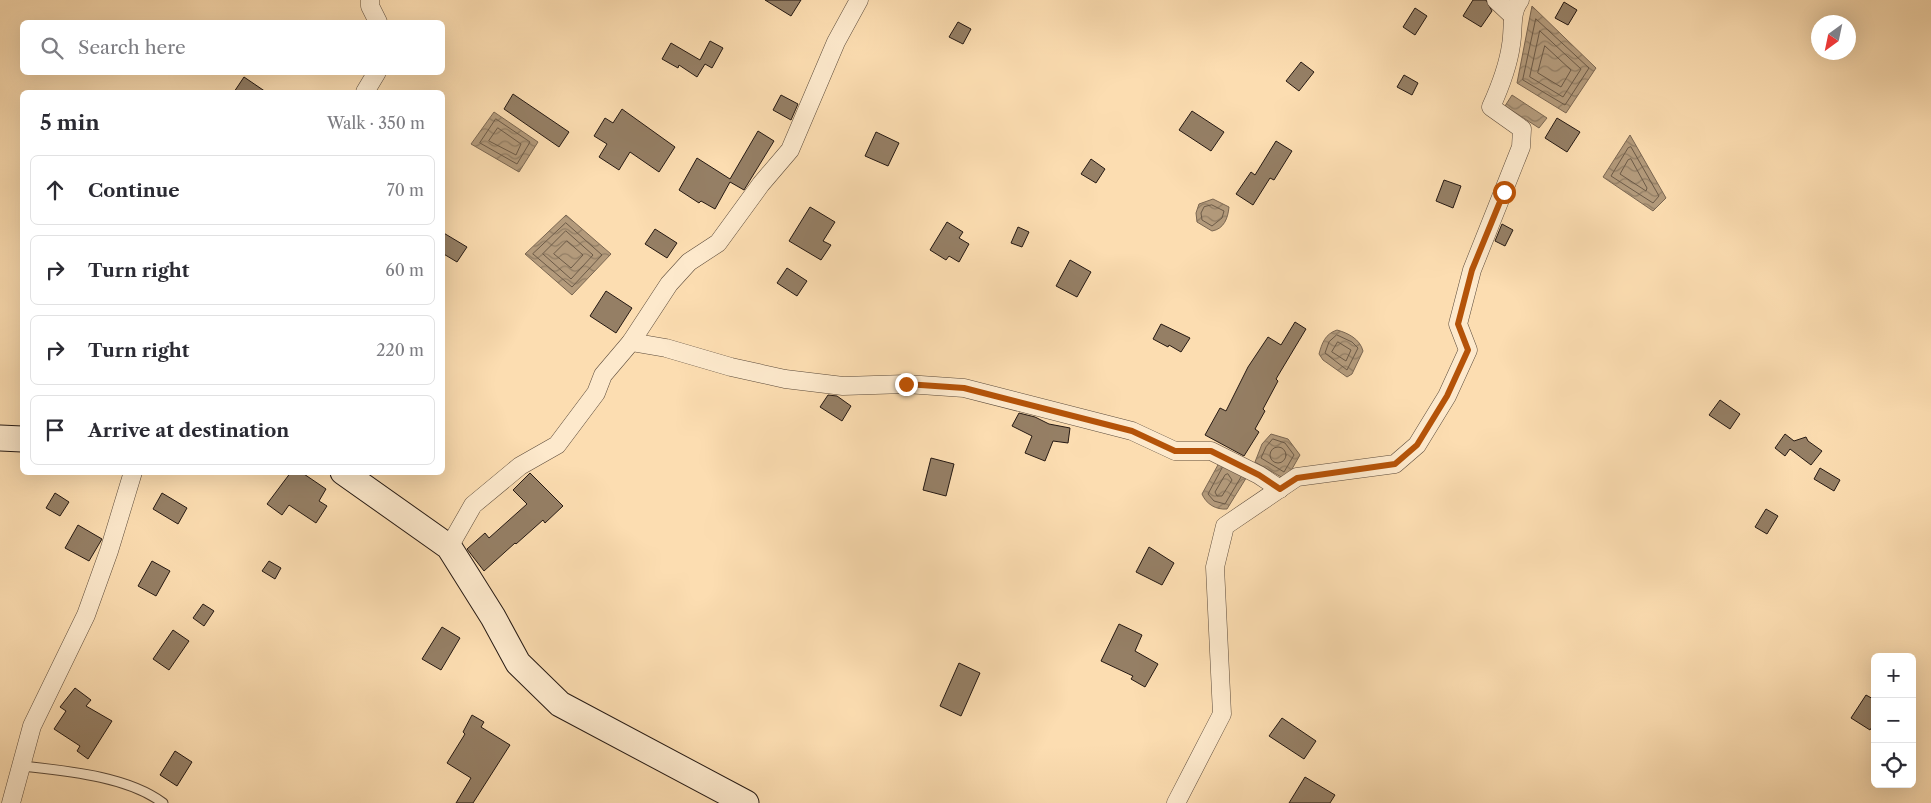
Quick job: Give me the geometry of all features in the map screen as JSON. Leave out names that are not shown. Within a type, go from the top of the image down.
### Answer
[{"type":"street","points":[[370,0],[370,6],[377,20]]},
{"type":"street","points":[[449,548],[473,506],[520,466],[557,445],[596,393],[602,375],[631,342],[669,284],[689,262],[718,243],[761,184],[790,150],[836,42],[859,0]]},
{"type":"street","points":[[1496,0],[1513,16]]},
{"type":"street","points":[[1176,803],[1222,714],[1215,567],[1225,526],[1297,478],[1395,464],[1417,445],[1447,396],[1468,350],[1458,324],[1472,270],[1521,147],[1522,129],[1492,107],[1504,77],[1511,45],[1513,16],[1520,0]]},
{"type":"street","points":[[366,90],[375,75]]},
{"type":"street","points":[[631,342],[666,348],[731,367],[785,379],[842,386],[906,384],[964,388],[1132,431],[1175,451],[1211,451],[1259,475],[1280,489]]},
{"type":"street","points":[[0,438],[20,440]]},
{"type":"street","points":[[11,803],[32,726],[86,614],[109,551],[132,475]]},
{"type":"street","points":[[347,475],[449,548],[493,617],[518,663],[560,704],[746,803]]},
{"type":"lane","points":[[22,766],[118,782],[153,795],[163,803]]},
{"type":"water","points":[[1532,6],[1596,68],[1566,113],[1517,83]]},
{"type":"water","points":[[1512,95],[1547,118],[1539,128],[1505,106]]},
{"type":"water","points":[[494,112],[538,142],[519,172],[471,144]]},
{"type":"water","points":[[1630,135],[1666,198],[1653,211],[1603,177]]},
{"type":"water","points":[[1213,199],[1229,207],[1225,222],[1220,228],[1212,231],[1197,222],[1196,213],[1199,204]]},
{"type":"water","points":[[566,215],[611,254],[572,295],[525,254]]},
{"type":"water","points":[[1337,330],[1353,337],[1363,351],[1352,374],[1347,377],[1323,360],[1319,354],[1325,339]]},
{"type":"water","points":[[1271,434],[1288,439],[1300,455],[1288,476],[1283,478],[1255,462],[1262,444]]},
{"type":"water","points":[[1219,463],[1248,475],[1227,509],[1212,506],[1202,494]]},
{"type":"building","points":[[765,0],[801,0],[791,16]]},
{"type":"building","points":[[1473,0],[1486,0],[1492,11],[1481,27],[1463,16]]},
{"type":"building","points":[[1564,2],[1577,10],[1568,25],[1555,18]]},
{"type":"building","points":[[1415,8],[1427,16],[1415,35],[1403,27]]},
{"type":"building","points":[[958,22],[971,29],[963,44],[949,37]]},
{"type":"building","points":[[710,41],[723,48],[712,68],[705,64],[697,77],[679,65],[678,68],[662,59],[671,43],[700,60]]},
{"type":"building","points":[[1301,62],[1314,72],[1299,91],[1286,81]]},
{"type":"building","points":[[1404,75],[1418,83],[1412,95],[1397,87]]},
{"type":"building","points":[[244,77],[263,90],[235,90]]},
{"type":"building","points":[[513,94],[569,132],[559,147],[504,109]]},
{"type":"building","points":[[781,95],[798,104],[791,120],[773,110]]},
{"type":"building","points":[[622,109],[675,147],[659,172],[630,152],[619,170],[599,157],[607,144],[594,136],[605,118],[613,123]]},
{"type":"building","points":[[1192,111],[1224,132],[1211,151],[1179,130]]},
{"type":"building","points":[[1557,118],[1580,132],[1567,152],[1545,138]]},
{"type":"building","points":[[758,131],[774,141],[744,190],[730,182],[715,209],[701,201],[699,203],[679,190],[697,158],[730,179]]},
{"type":"building","points":[[876,132],[899,143],[888,166],[865,156]]},
{"type":"building","points":[[1276,141],[1292,151],[1274,180],[1270,178],[1253,205],[1236,194],[1251,172],[1255,175]]},
{"type":"building","points":[[1091,159],[1105,169],[1096,183],[1081,174]]},
{"type":"building","points":[[1444,180],[1461,186],[1453,208],[1436,201]]},
{"type":"building","points":[[810,207],[835,222],[823,241],[831,245],[821,260],[789,241]]},
{"type":"building","points":[[947,222],[963,232],[959,238],[969,244],[959,262],[949,256],[946,260],[930,250]]},
{"type":"building","points":[[1502,224],[1513,230],[1505,246],[1495,241]]},
{"type":"building","points":[[1018,227],[1029,232],[1022,247],[1011,243]]},
{"type":"building","points":[[655,229],[677,243],[667,258],[645,244]]},
{"type":"building","points":[[445,234],[467,247],[457,262],[445,255]]},
{"type":"building","points":[[1070,260],[1091,272],[1077,297],[1056,286]]},
{"type":"building","points":[[787,268],[807,281],[797,296],[777,283]]},
{"type":"building","points":[[606,291],[632,308],[616,333],[590,316]]},
{"type":"building","points":[[1295,322],[1306,329],[1276,379],[1278,381],[1255,429],[1259,432],[1244,456],[1205,435],[1220,408],[1226,411],[1248,367],[1268,337],[1281,345]]},
{"type":"building","points":[[1161,324],[1190,338],[1181,352],[1153,339]]},
{"type":"building","points":[[828,395],[837,396],[851,406],[842,421],[820,407]]},
{"type":"building","points":[[1720,400],[1740,414],[1730,429],[1709,415]]},
{"type":"building","points":[[1019,413],[1035,417],[1049,424],[1070,428],[1068,443],[1053,441],[1045,461],[1025,453],[1032,436],[1012,426]]},
{"type":"building","points":[[1785,434],[1794,441],[1806,437],[1808,441],[1822,451],[1811,465],[1790,449],[1785,456],[1775,448]]},
{"type":"building","points":[[931,458],[954,464],[946,496],[923,490]]},
{"type":"building","points":[[1820,468],[1840,480],[1834,491],[1814,479]]},
{"type":"building","points":[[530,473],[563,506],[545,523],[543,520],[515,543],[484,571],[467,549],[485,533],[489,538],[527,504],[513,490]]},
{"type":"building","points":[[289,475],[305,475],[326,489],[319,501],[327,506],[316,523],[289,505],[282,515],[267,504]]},
{"type":"building","points":[[55,493],[69,502],[60,516],[46,508]]},
{"type":"building","points":[[162,493],[187,508],[178,524],[153,509]]},
{"type":"building","points":[[1766,509],[1778,516],[1767,534],[1755,527]]},
{"type":"building","points":[[78,525],[102,539],[89,561],[65,548]]},
{"type":"building","points":[[1149,547],[1174,563],[1162,585],[1136,572]]},
{"type":"building","points":[[152,561],[170,571],[156,596],[138,586]]},
{"type":"building","points":[[269,561],[281,568],[275,579],[262,571]]},
{"type":"building","points":[[203,604],[214,611],[204,626],[193,618]]},
{"type":"building","points":[[1119,624],[1142,635],[1135,651],[1158,664],[1145,687],[1131,679],[1133,676],[1101,661]]},
{"type":"building","points":[[442,627],[460,638],[441,670],[422,659]]},
{"type":"building","points":[[173,630],[189,641],[169,670],[153,659]]},
{"type":"building","points":[[959,663],[980,673],[961,716],[940,706]]},
{"type":"building","points":[[75,688],[91,700],[86,706],[112,721],[88,759],[77,751],[80,746],[54,729],[66,711],[60,707]]},
{"type":"building","points":[[1866,695],[1871,698],[1870,730],[1851,718]]},
{"type":"building","points":[[472,715],[484,722],[481,727],[510,745],[473,803],[456,803],[471,778],[447,763],[465,734],[463,732]]},
{"type":"building","points":[[1282,718],[1316,741],[1304,759],[1269,736]]},
{"type":"building","points":[[175,751],[192,762],[177,786],[160,775]]},
{"type":"building","points":[[1305,777],[1335,795],[1330,803],[1289,803]]},
{"type":"route","points":[[906,384],[964,388],[1132,431],[1175,451],[1211,451],[1259,475],[1280,489],[1297,478],[1395,464],[1417,445],[1447,396],[1468,350],[1458,324],[1472,270],[1504,192]]}]
